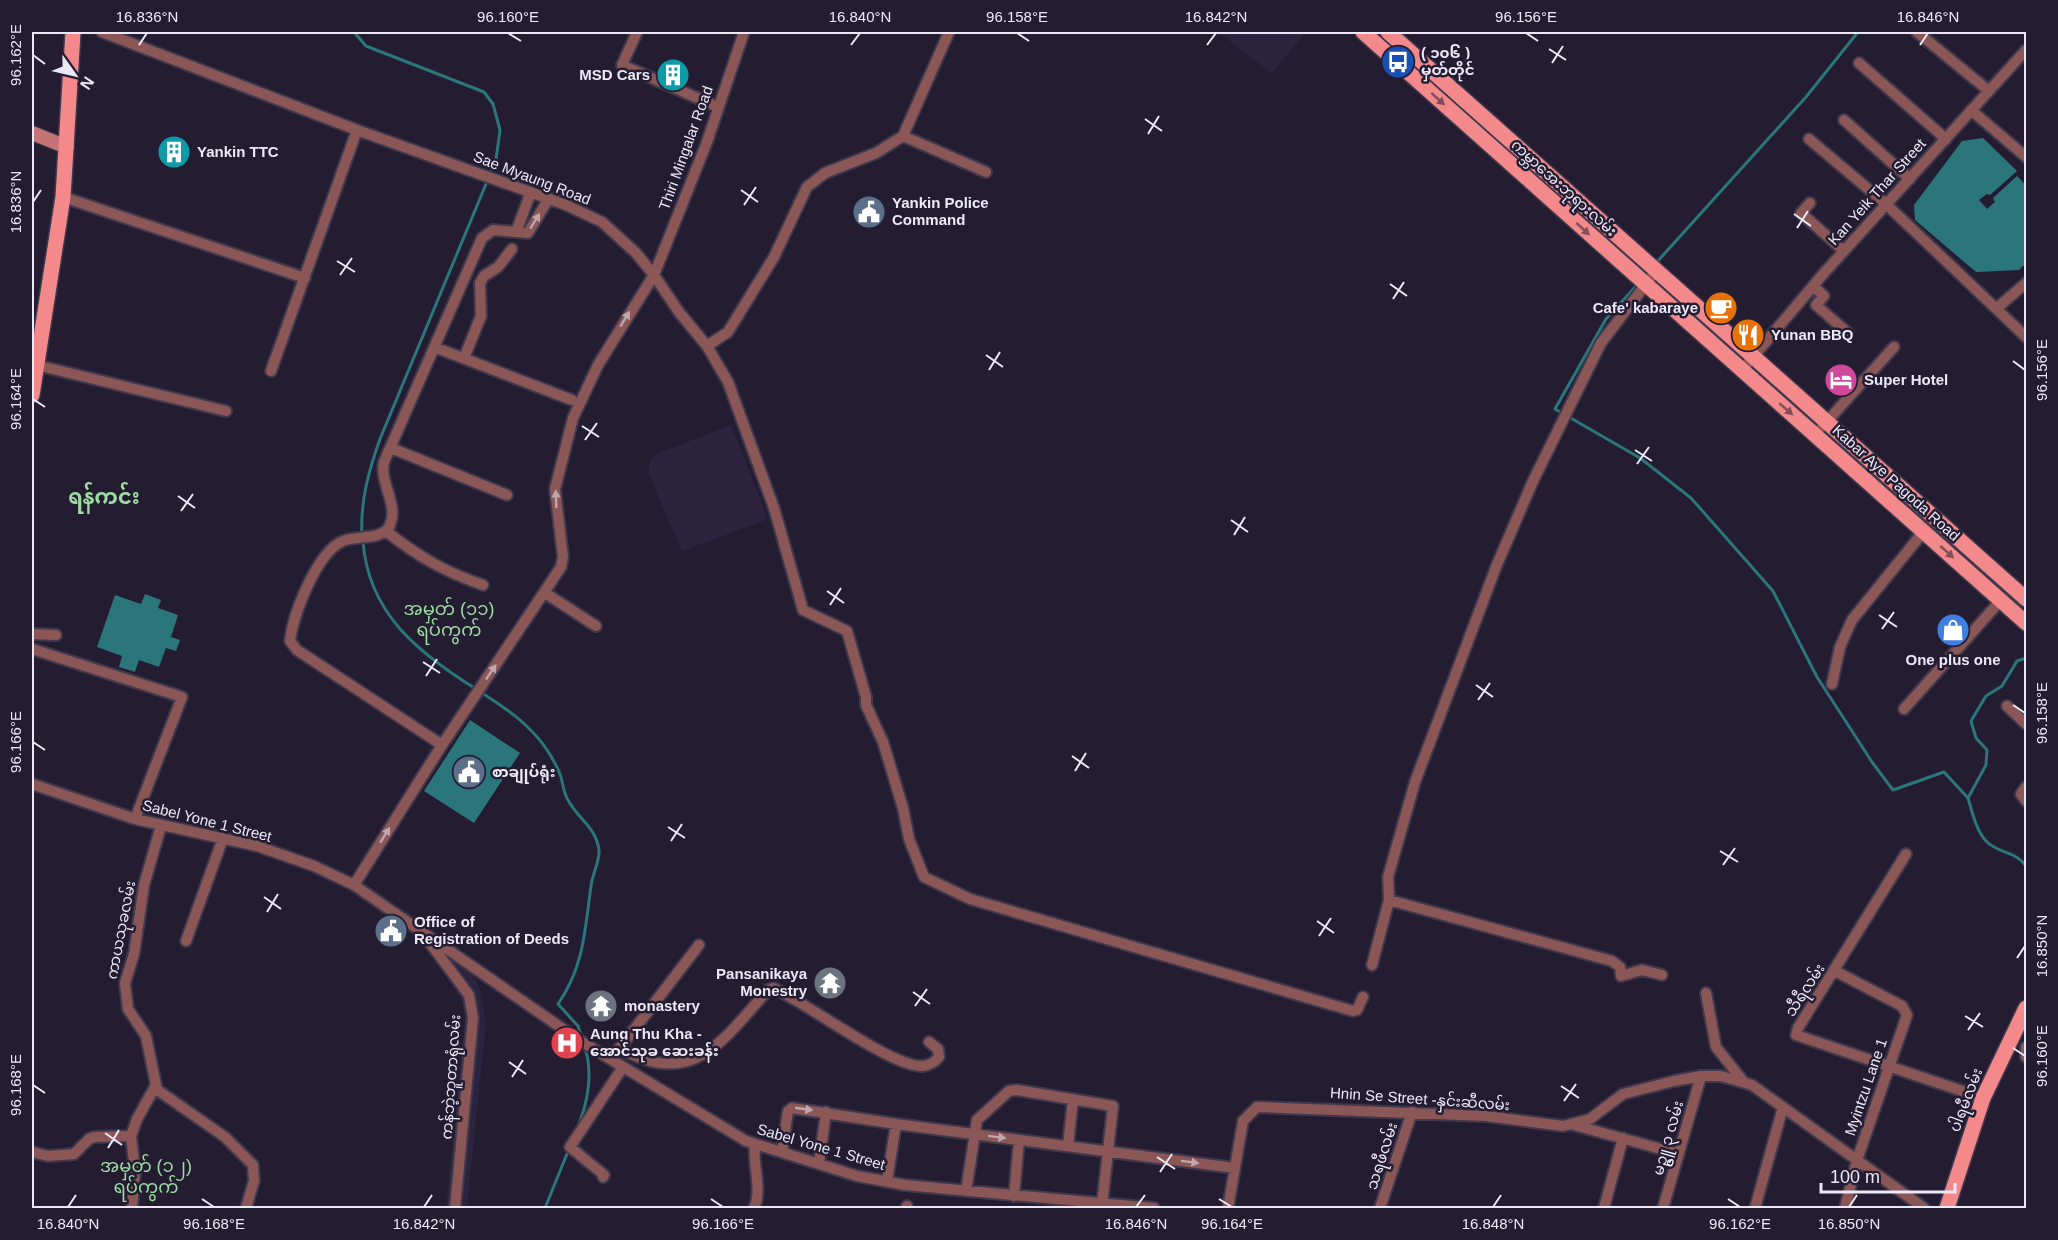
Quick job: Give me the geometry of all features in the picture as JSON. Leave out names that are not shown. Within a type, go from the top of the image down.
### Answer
[{"type":"main road","points":[[32,391],[36,365],[37,321],[63,197],[73,32]]},
{"type":"main road","name":"ကမ္ဘာအေးဘုရားလမ်း","points":[[1363,32],[1742,370]]},
{"type":"main road","name":"ကမ္ဘာအေးဘုရားလမ်း","points":[[1388,32],[2026,599]]},
{"type":"main road","points":[[32,133],[67,147]]},
{"type":"main road","points":[[1610,253],[1622,240]]},
{"type":"main road","name":"Kabar Aye Pagoda Road","points":[[1742,370],[2026,623]]},
{"type":"main road","name":"ပါရမီလမ်း","points":[[1947,1209],[1983,1098],[2026,1008]]},
{"type":"street","name":"Sae Myaung Road","points":[[102,32],[357,130],[549,198],[602,222],[636,253],[707,346],[728,382],[774,508],[803,610],[847,631],[866,697],[866,705],[883,742],[903,808],[909,839],[924,877],[970,899],[1353,1011],[1357,1010],[1364,998]]},
{"type":"street","points":[[637,32],[622,65],[718,107]]},
{"type":"street","name":"Thiri Mingalar Road","points":[[354,885],[442,745],[561,567],[563,557],[555,489],[573,418],[619,328],[654,275],[744,32]]},
{"type":"street","points":[[707,346],[728,332],[774,257],[807,187],[825,173],[876,153],[903,136],[949,32]]},
{"type":"street","points":[[1917,32],[1989,91]]},
{"type":"street","name":"Kan Yeik Thar Street","points":[[1742,370],[1844,251],[2026,50]]},
{"type":"street","points":[[1859,63],[1946,139]]},
{"type":"street","points":[[1971,110],[2026,157]]},
{"type":"street","points":[[1844,120],[1910,179]]},
{"type":"street","points":[[271,371],[357,130]]},
{"type":"street","points":[[903,136],[986,172]]},
{"type":"street","points":[[1809,139],[1886,204],[2026,337]]},
{"type":"street","points":[[516,232],[531,192]]},
{"type":"street","points":[[63,197],[306,278]]},
{"type":"street","points":[[386,531],[392,519],[383,468],[482,238],[493,230],[528,233],[549,198]]},
{"type":"street","points":[[1810,203],[1801,213],[1844,251]]},
{"type":"street","points":[[464,358],[481,316],[480,283],[484,276],[498,267],[512,249]]},
{"type":"street","points":[[1372,965],[1389,900],[1388,877],[1415,782],[1501,556],[1533,481],[1601,343],[1653,268]]},
{"type":"street","points":[[1997,308],[2026,283]]},
{"type":"street","points":[[1813,286],[1824,296],[1816,305],[1848,333]]},
{"type":"street","points":[[434,347],[572,400]]},
{"type":"street","points":[[1815,434],[1894,347]]},
{"type":"street","points":[[36,365],[226,411]]},
{"type":"street","points":[[391,448],[507,495]]},
{"type":"street","points":[[386,531],[423,559],[450,574],[483,585]]},
{"type":"street","points":[[386,531],[343,541],[330,551],[299,605],[290,640],[297,650],[442,745]]},
{"type":"street","points":[[1832,684],[1840,646],[1852,620],[1924,531]]},
{"type":"street","points":[[545,593],[596,626]]},
{"type":"street","points":[[1904,710],[2001,600]]},
{"type":"street","points":[[32,634],[56,635]]},
{"type":"street","points":[[32,649],[182,697],[135,819]]},
{"type":"street","points":[[2007,706],[2026,724]]},
{"type":"street","name":"Sabel Yone 1 Street","points":[[32,784],[135,819],[223,838],[276,853],[354,885],[610,1060],[746,1141],[857,1176],[966,1191],[1154,1209]]},
{"type":"street","points":[[2026,788],[2021,794],[2026,801]]},
{"type":"street","name":"ကာယသုခလမ်း","points":[[156,1089],[146,1036],[128,1009],[125,983],[134,954],[144,885],[161,826]]},
{"type":"street","points":[[186,941],[223,838]]},
{"type":"street","name":"သီရီလမ်း","points":[[1906,854],[1798,1028],[1796,1035],[1983,1098]]},
{"type":"street","points":[[1389,900],[1612,961],[1620,967],[1621,976],[1642,970],[1662,975]]},
{"type":"street","name":"ကန်ဘဲ့ဘူတာရုံလမ်း","points":[[419,929],[469,995],[473,1018],[455,1209]]},
{"type":"street","points":[[610,1060],[699,945]]},
{"type":"street","name":"Myintzu Lane 1","points":[[1835,971],[1906,1010],[1907,1015],[1887,1067],[1857,1160],[1845,1209]]},
{"type":"street","points":[[619,1048],[632,1055],[672,1065],[694,1062],[730,1033],[768,990],[773,988],[882,1051],[914,1065],[925,1066],[939,1057],[938,1050],[929,1042]]},
{"type":"street","points":[[1706,993],[1716,1047],[1743,1081]]},
{"type":"street","points":[[2026,1047],[2026,1057]]},
{"type":"street","points":[[603,1178],[604,1175],[570,1147],[623,1067]]},
{"type":"street","name":"Hnin Se Street -နှင်းဆီလမ်း","points":[[1228,1209],[1242,1121],[1257,1107],[1486,1116],[1554,1126],[1574,1125],[1590,1119],[1623,1094],[1701,1076],[1743,1081],[1783,1107],[1924,1209]]},
{"type":"street","name":"မဥ္ဇူ ၃ လမ်း","points":[[1664,1209],[1701,1076]]},
{"type":"street","points":[[132,1209],[135,1171],[131,1136],[137,1119],[156,1089],[225,1137],[253,1165],[254,1181],[246,1209]]},
{"type":"street","points":[[966,1191],[973,1134],[979,1116],[1009,1091],[1017,1090],[1113,1106],[1110,1152],[1102,1205]]},
{"type":"street","points":[[1068,1146],[1074,1099]]},
{"type":"street","points":[[1755,1209],[1783,1107]]},
{"type":"street","points":[[782,1152],[789,1109],[826,1112],[897,1124],[1235,1168]]},
{"type":"street","points":[[819,1164],[826,1112]]},
{"type":"street","name":"သရဖီလမ်း","points":[[1380,1209],[1412,1112]]},
{"type":"street","points":[[887,1181],[897,1124]]},
{"type":"street","points":[[1574,1125],[1679,1154]]},
{"type":"street","points":[[32,1152],[48,1156],[75,1154],[88,1139],[94,1137],[131,1136]]},
{"type":"street","points":[[1604,1209],[1623,1138]]},
{"type":"street","points":[[1014,1196],[1019,1140]]},
{"type":"street","points":[[754,1209],[759,1196],[753,1164],[755,1144]]},
{"type":"shaded area","points":[[1218,32],[1306,32],[1272,73]]},
{"type":"shaded area","points":[[1983,138],[2017,171],[1990,195],[1987,194],[1979,200],[1987,209],[1995,202],[1993,198],[2017,176],[2024,183],[2026,181],[2026,263],[2019,270],[1976,272],[1915,220],[1914,205],[1962,141]]},
{"type":"shaded area","points":[[731,425],[768,519],[682,551],[648,473],[651,459],[659,453]]},
{"type":"shaded area","points":[[145,594],[161,600],[158,608],[178,615],[171,637],[180,640],[176,651],[166,648],[159,667],[139,660],[135,672],[119,667],[122,656],[97,647],[115,595],[141,604]]},
{"type":"shaded area","points":[[470,720],[520,753],[474,823],[424,791]]},
{"type":"shaded area","points":[[419,935],[471,972],[479,986],[486,1023],[467,1208],[446,1208],[465,1019],[462,1000]]},
{"type":"waterway","points":[[354,32],[366,46],[484,92],[493,104],[500,130],[496,160],[380,439],[364,498],[362,535]]},
{"type":"waterway","points":[[1656,263],[1806,97],[1858,32]]},
{"type":"waterway","points":[[1638,284],[1606,319],[1555,409],[1640,458],[1691,498],[1773,591],[1817,677],[1893,790],[1944,772],[1968,798]]},
{"type":"waterway","points":[[363,541],[367,567],[386,611],[417,646],[455,676],[476,689]]},
{"type":"waterway","points":[[2026,658],[2017,661],[2002,686],[1986,696],[1971,721],[1976,738],[1987,750],[1986,765],[1968,798],[1977,827],[1987,842],[2018,858],[2026,866]]},
{"type":"waterway","points":[[482,693],[517,718],[546,748],[560,774],[568,800],[591,829],[597,842],[599,854],[592,882],[582,947],[573,976],[558,1004],[578,1026],[582,1039]]},
{"type":"waterway","points":[[578,1126],[589,1077],[585,1048]]},
{"type":"waterway","points":[[545,1208],[569,1149]]},
{"type":"place","name":"( ၁၀၆ ) မှတ်တိုင်","points":[[1398,62]]},
{"type":"place","name":"MSD Cars","points":[[673,75]]},
{"type":"place","name":"Yankin TTC","points":[[174,152]]},
{"type":"place","name":"Yankin Police Command","points":[[869,212]]},
{"type":"place","name":"Cafe' kabaraye","points":[[1721,308]]},
{"type":"place","name":"Yunan BBQ","points":[[1748,335]]},
{"type":"place","name":"Super Hotel","points":[[1841,380]]},
{"type":"place","name":"One plus one","points":[[1953,630]]},
{"type":"place","name":"စာချုပ်ရုံး","points":[[469,772]]},
{"type":"place","name":"Office of Registration of Deeds","points":[[391,931]]},
{"type":"place","name":"Pansanikaya Monestry","points":[[830,983]]},
{"type":"place","name":"monastery","points":[[601,1006]]},
{"type":"place","name":"Aung Thu Kha - အောင်သုခ ဆေးခန်း","points":[[567,1043]]},
{"type":"district","name":"ရန်ကင်း","points":[[104,497]]},
{"type":"district","name":"အမှတ် (၁၁) ရပ်ကွက်","points":[[449,619]]},
{"type":"district","name":"အမှတ် (၁၂) ရပ်ကွက်","points":[[146,1176]]}]
